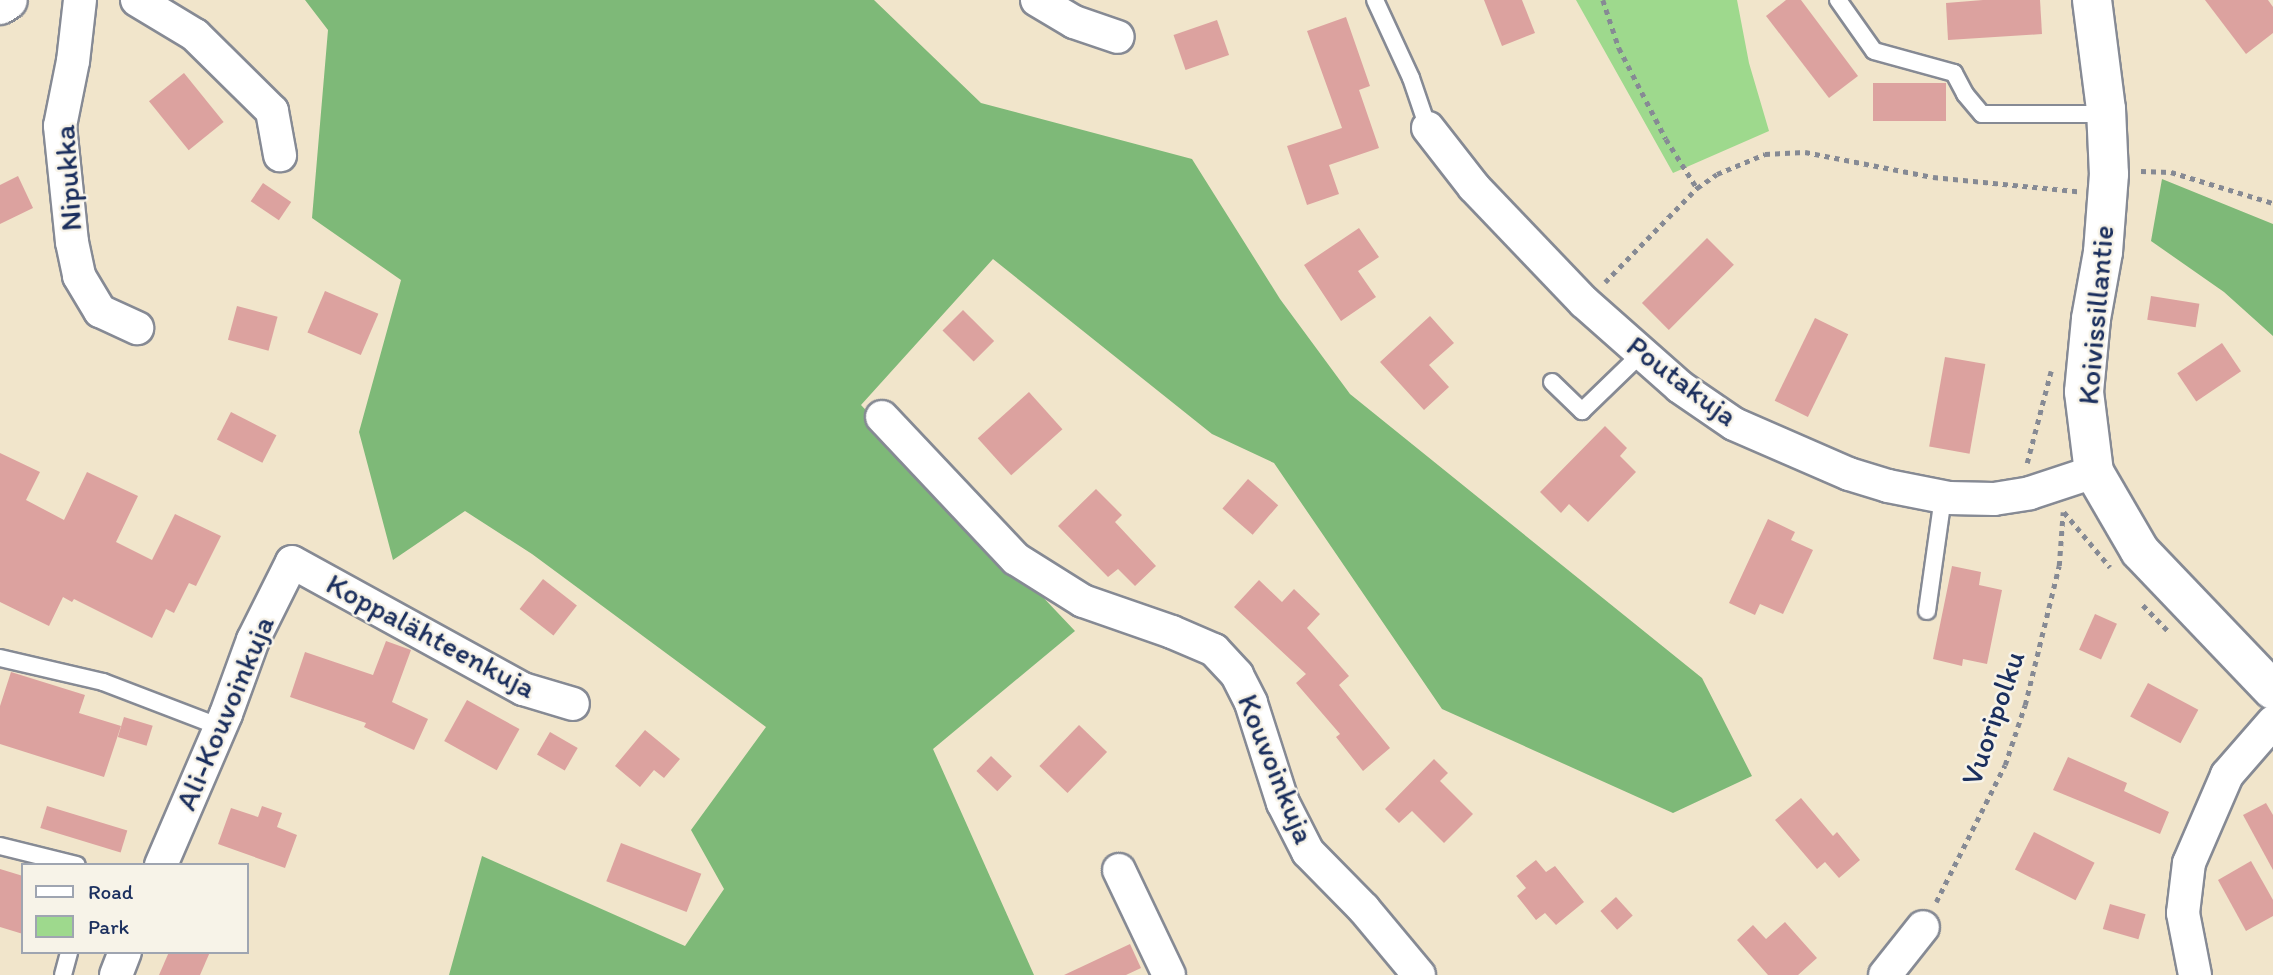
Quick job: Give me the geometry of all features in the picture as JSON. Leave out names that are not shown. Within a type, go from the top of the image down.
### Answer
[{"type":"street","points":[[0,5],[8,0]]},
{"type":"street","name":"Nipukka","points":[[80,0],[73,61],[60,126],[72,242],[79,276],[100,311],[137,328]]},
{"type":"street","points":[[137,0],[195,35],[272,111],[280,155]]},
{"type":"street","points":[[1037,0],[1074,22],[1118,37]]},
{"type":"street","name":"Koivissillantie","points":[[2092,0],[2106,114],[2088,181],[2103,252],[2090,331],[2084,392],[2094,472],[2140,551],[2273,690]]},
{"type":"street","name":"Poutakuja","points":[[1428,128],[1474,187],[1584,302],[1680,387],[1734,424],[1786,449],[1888,486],[1943,497],[1994,499],[2030,493],[2094,472]]},
{"type":"street","name":"Kouvoinkuja","points":[[882,417],[1016,559],[1083,601],[1172,632],[1214,650],[1237,675],[1251,703],[1283,803],[1308,852],[1364,909],[1419,975]]},
{"type":"street","name":"Koppalähteenkuja","points":[[292,562],[523,690],[573,704]]},
{"type":"street","name":"Ali-Kouvoinkuja","points":[[162,863],[220,727],[253,640],[292,562]]},
{"type":"street","points":[[2195,975],[2183,913],[2189,863],[2227,775],[2273,722]]},
{"type":"street","points":[[1119,870],[1169,975]]},
{"type":"street","points":[[1885,975],[1923,927]]},
{"type":"street","points":[[116,975],[124,954]]},
{"type":"lane","points":[[1375,0],[1411,78],[1428,128]]},
{"type":"lane","points":[[1838,0],[1874,51],[1954,73],[1965,94],[1982,114],[2106,114]]},
{"type":"lane","points":[[1552,382],[1582,411],[1642,354]]},
{"type":"lane","points":[[1927,611],[1943,497]]},
{"type":"lane","points":[[0,658],[103,682],[220,727]]},
{"type":"lane","points":[[0,846],[69,863]]},
{"type":"lane","points":[[63,975],[68,954]]},
{"type":"path","points":[[1603,0],[1619,48],[1666,139],[1697,188]]},
{"type":"path","points":[[1584,302],[1697,188],[1717,174],[1765,154],[1805,152],[1933,177],[2088,181],[2171,172],[2273,203]]},
{"type":"path","points":[[2076,204],[2088,181]]},
{"type":"path","points":[[2034,472],[2026,462],[2037,433],[2052,365]]},
{"type":"path","name":"Vuoripolku","points":[[1923,927],[2005,765],[2025,705],[2059,566],[2063,511]]},
{"type":"green space","points":[[305,0],[874,0],[981,103],[1192,159],[1280,299],[1350,394],[1702,678],[1752,776],[1673,813],[1442,709],[1274,463],[1212,434],[993,259],[861,405],[1075,631],[933,749],[1034,975],[449,975],[482,856],[685,946],[724,889],[691,830],[766,727],[532,554],[465,511],[393,560],[359,432],[401,280],[312,218],[328,30]]},
{"type":"green space","points":[[1576,0],[1737,0],[1749,63],[1769,131],[1673,173]]},
{"type":"green space","points":[[2162,179],[2273,224],[2273,336],[2224,292],[2151,241]]},
{"type":"building","points":[[1484,0],[1522,0],[1535,33],[1502,46]]},
{"type":"building","points":[[1786,0],[1801,0],[1858,76],[1829,98],[1766,16]]},
{"type":"building","points":[[2040,0],[2042,34],[1948,40],[1946,3]]},
{"type":"building","points":[[2205,0],[2268,0],[2273,7],[2273,33],[2246,54]]},
{"type":"building","points":[[1346,17],[1370,86],[1359,90],[1379,148],[1329,165],[1339,194],[1307,205],[1287,146],[1342,128],[1307,31]]},
{"type":"building","points":[[1217,20],[1229,55],[1186,70],[1174,35]]},
{"type":"building","points":[[184,73],[224,122],[189,150],[149,101]]},
{"type":"building","points":[[1873,83],[1946,83],[1946,121],[1873,121]]},
{"type":"building","points":[[18,176],[33,208],[0,224],[0,185]]},
{"type":"building","points":[[263,183],[291,202],[279,220],[251,201]]},
{"type":"building","points":[[1359,228],[1379,257],[1358,271],[1376,297],[1341,321],[1304,265]]},
{"type":"building","points":[[1707,238],[1734,265],[1669,330],[1642,303]]},
{"type":"building","points":[[325,291],[378,314],[361,355],[307,332]]},
{"type":"building","points":[[2151,296],[2199,304],[2196,327],[2147,320]]},
{"type":"building","points":[[237,306],[278,317],[269,351],[228,340]]},
{"type":"building","points":[[963,310],[994,341],[974,362],[942,331]]},
{"type":"building","points":[[1430,316],[1454,343],[1429,365],[1449,387],[1424,410],[1380,362]]},
{"type":"building","points":[[1815,318],[1848,334],[1808,417],[1775,401]]},
{"type":"building","points":[[2222,343],[2241,371],[2196,401],[2177,373]]},
{"type":"building","points":[[1945,357],[1985,364],[1970,454],[1929,447]]},
{"type":"building","points":[[1029,392],[1062,429],[1011,475],[978,438]]},
{"type":"building","points":[[231,412],[276,435],[262,463],[217,440]]},
{"type":"building","points":[[1605,426],[1627,448],[1620,456],[1636,472],[1588,522],[1569,504],[1561,513],[1540,492]]},
{"type":"building","points":[[0,453],[40,472],[26,500],[64,520],[87,472],[138,496],[116,542],[152,560],[175,514],[221,536],[196,586],[189,583],[174,613],[166,609],[152,638],[74,599],[72,602],[63,597],[49,626],[0,602]]},
{"type":"building","points":[[1248,479],[1278,505],[1253,535],[1222,508]]},
{"type":"building","points":[[1096,489],[1122,515],[1115,522],[1156,566],[1135,586],[1118,569],[1108,577],[1058,526]]},
{"type":"building","points":[[1768,519],[1795,532],[1791,540],[1813,550],[1783,614],[1760,604],[1755,615],[1729,603]]},
{"type":"building","points":[[1952,566],[1981,572],[1979,585],[2002,590],[1987,664],[1963,659],[1962,666],[1933,659]]},
{"type":"building","points":[[543,579],[577,605],[553,635],[520,609]]},
{"type":"building","points":[[1259,580],[1282,602],[1294,589],[1320,614],[1307,628],[1349,676],[1339,685],[1390,748],[1363,771],[1336,737],[1340,734],[1296,683],[1306,674],[1234,607]]},
{"type":"building","points":[[2095,614],[2117,624],[2101,659],[2079,650]]},
{"type":"building","points":[[386,641],[411,650],[392,702],[428,719],[414,750],[364,727],[366,723],[290,697],[305,652],[373,675]]},
{"type":"building","points":[[11,672],[85,695],[79,713],[121,726],[104,777],[0,744],[0,706]]},
{"type":"building","points":[[2148,683],[2198,710],[2180,743],[2130,717]]},
{"type":"building","points":[[467,700],[519,729],[497,770],[444,741]]},
{"type":"building","points":[[124,717],[153,726],[147,746],[118,737]]},
{"type":"building","points":[[1079,725],[1107,752],[1067,793],[1039,766]]},
{"type":"building","points":[[645,730],[680,759],[664,778],[654,770],[640,787],[615,766]]},
{"type":"building","points":[[550,732],[578,748],[565,771],[537,755]]},
{"type":"building","points":[[991,756],[1012,776],[997,791],[976,771]]},
{"type":"building","points":[[2068,757],[2127,783],[2124,791],[2169,812],[2160,834],[2053,790]]},
{"type":"building","points":[[1434,759],[1448,773],[1440,781],[1473,814],[1444,843],[1412,811],[1399,823],[1385,809]]},
{"type":"building","points":[[1801,798],[1833,836],[1837,832],[1860,860],[1839,878],[1825,862],[1817,869],[1775,820]]},
{"type":"building","points":[[2266,803],[2273,815],[2273,870],[2243,815]]},
{"type":"building","points":[[47,806],[127,831],[121,853],[40,828]]},
{"type":"building","points":[[262,806],[282,813],[277,827],[297,835],[285,868],[218,844],[231,808],[258,817]]},
{"type":"building","points":[[2034,832],[2095,863],[2076,900],[2015,869]]},
{"type":"building","points":[[621,843],[701,874],[687,912],[606,881]]},
{"type":"building","points":[[1536,860],[1546,872],[1555,866],[1584,902],[1556,925],[1545,913],[1536,920],[1517,896],[1526,888],[1516,876]]},
{"type":"building","points":[[2251,861],[2273,900],[2273,916],[2246,931],[2218,880]]},
{"type":"building","points":[[0,869],[21,875],[21,933],[0,927]]},
{"type":"building","points":[[1616,897],[1633,916],[1617,930],[1600,911]]},
{"type":"building","points":[[2110,904],[2146,914],[2138,939],[2103,929]]},
{"type":"building","points":[[1785,922],[1817,958],[1798,975],[1768,975],[1737,940],[1753,925],[1766,939]]},
{"type":"building","points":[[1130,944],[1141,968],[1126,975],[1064,975]]},
{"type":"building","points":[[168,954],[209,954],[200,975],[159,975]]}]
